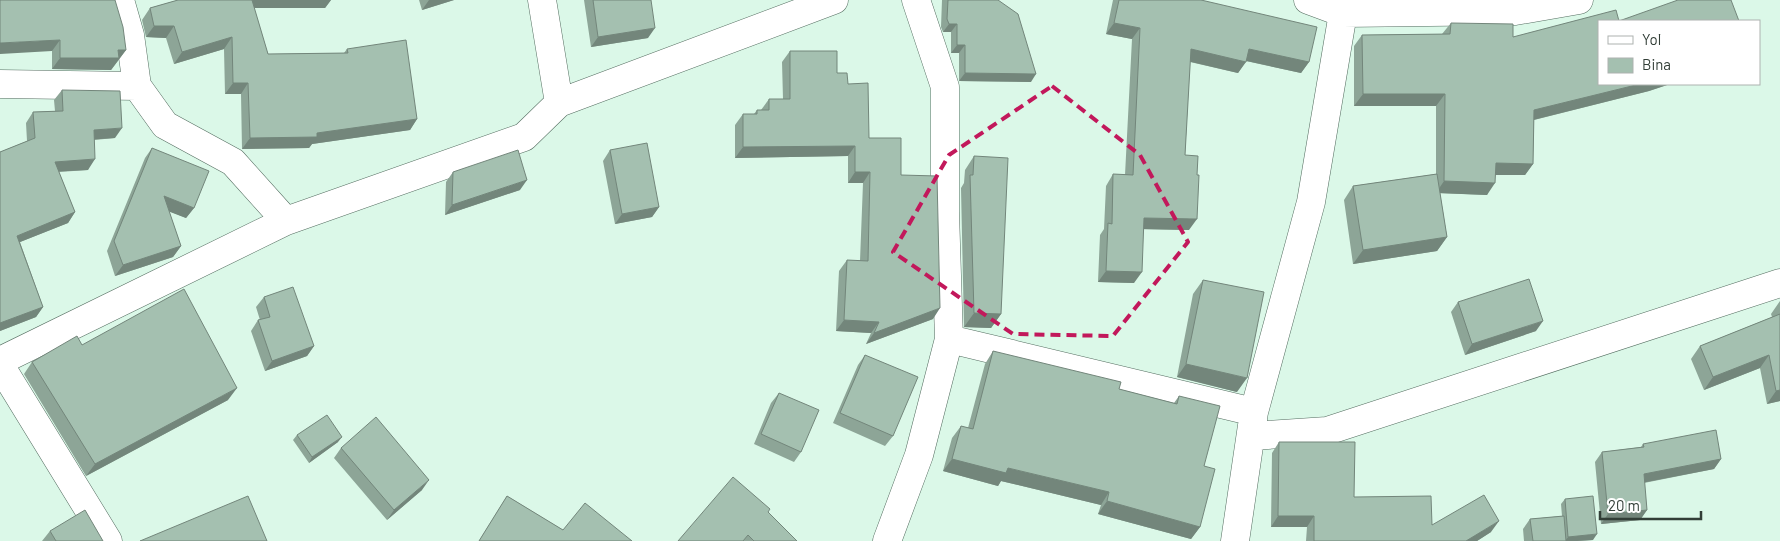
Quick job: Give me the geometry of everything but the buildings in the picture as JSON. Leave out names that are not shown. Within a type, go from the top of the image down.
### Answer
[{"type":"street","points":[[120,0],[130,35],[137,86],[165,125],[233,162],[286,221]]},
{"type":"street","points":[[542,0],[560,103]]},
{"type":"street","points":[[0,361],[286,221],[524,137],[560,103],[834,0]]},
{"type":"street","points":[[887,541],[919,455],[950,339],[945,212],[945,88],[916,0]]},
{"type":"street","points":[[1308,0],[1342,13],[1515,11],[1579,0]]},
{"type":"street","points":[[1235,541],[1252,424],[1311,202],[1342,13]]},
{"type":"street","points":[[0,84],[137,86]]},
{"type":"street","points":[[950,339],[1252,424],[1327,431],[1780,284]]},
{"type":"street","points":[[0,365],[108,541]]},
{"type":"highlighted area","points":[[1052,86],[1140,155],[1188,242],[1113,336],[1013,334],[893,252],[949,155]]}]
